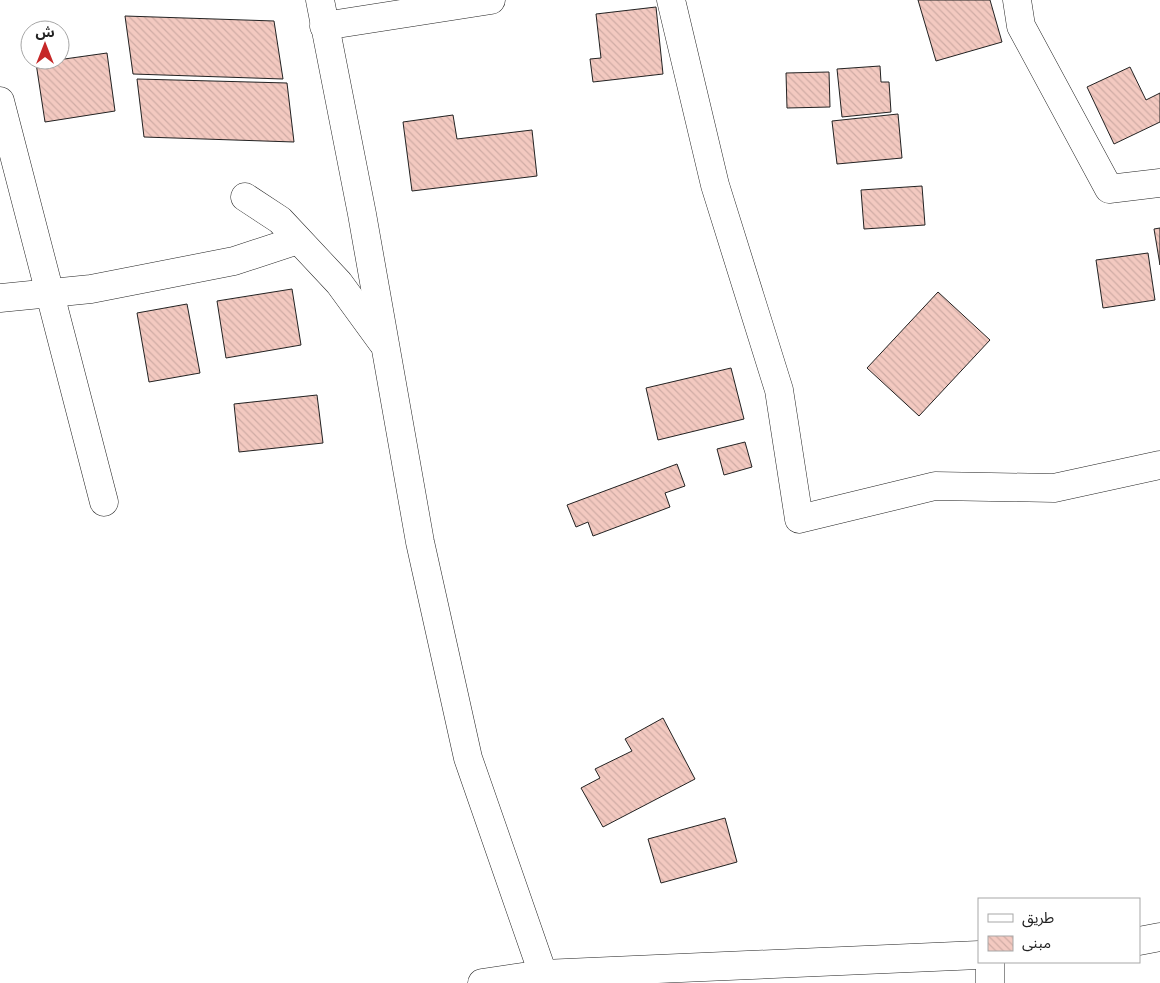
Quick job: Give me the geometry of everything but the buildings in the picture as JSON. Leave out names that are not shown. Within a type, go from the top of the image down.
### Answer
[{"type":"street","points":[[491,0],[322,13],[386,347],[420,542],[468,758],[544,974]]},
{"type":"street","points":[[671,0],[715,185],[779,390],[799,519],[935,486],[1054,488],[1160,466]]},
{"type":"street","points":[[1017,0],[1021,26],[1109,189],[1160,183]]},
{"type":"street","points":[[0,102],[104,502]]},
{"type":"street","points":[[245,197],[280,220],[340,283],[386,347]]},
{"type":"street","points":[[0,298],[91,289],[234,261],[298,240]]},
{"type":"street","points":[[1140,941],[1160,937]]},
{"type":"street","points":[[482,983],[544,974],[978,955]]},
{"type":"street","points":[[990,963],[990,983]]}]
